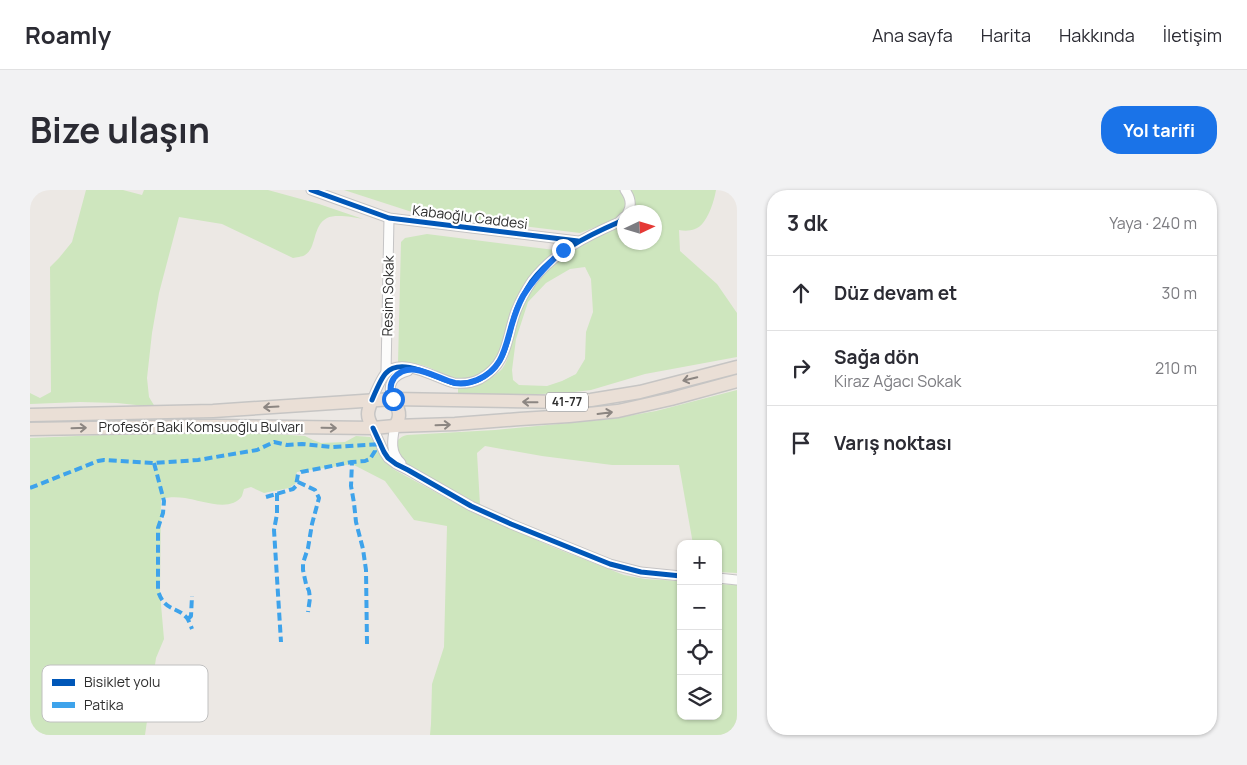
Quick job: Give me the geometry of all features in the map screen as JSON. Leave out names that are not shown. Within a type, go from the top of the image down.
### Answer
[{"type":"highway","name":"41-77","points":[[393,399],[540,402],[591,400],[640,392],[737,367]]},
{"type":"highway","name":"41-77","points":[[395,426],[455,424],[618,411],[737,381]]},
{"type":"highway","points":[[393,399],[399,411],[398,422],[395,426],[373,428],[367,412],[372,400],[393,399]]},
{"type":"highway","name":"Profesör Baki Komsuoğlu Bulvarı","points":[[30,413],[76,414],[213,411],[372,400]]},
{"type":"highway","name":"Profesör Baki Komsuoğlu Bulvarı","points":[[30,429],[143,426],[373,428]]},
{"type":"street","name":"Kabaoğlu Caddesi","points":[[311,190],[390,218],[578,241]]},
{"type":"street","points":[[626,190],[630,205]]},
{"type":"street","name":"Resim Sokak","points":[[386,373],[390,218]]},
{"type":"street","points":[[372,400],[386,373],[401,367],[418,370],[462,384],[479,380],[488,374],[495,368],[505,351],[516,310],[532,281],[563,250],[617,223]]},
{"type":"street","points":[[393,399],[390,387],[393,379],[407,371],[418,370]]},
{"type":"street","points":[[395,426],[393,450],[395,458],[408,470]]},
{"type":"street","points":[[373,428],[388,458],[471,506],[610,564],[640,572],[677,576]]},
{"type":"street","points":[[722,578],[737,580]]},
{"type":"green space","points":[[86,190],[123,190],[142,195],[144,190],[268,190],[319,204],[363,219],[339,216],[327,218],[319,226],[309,252],[304,256],[293,258],[222,224],[179,217],[159,293],[152,333],[147,378],[149,397],[155,407],[80,402],[30,404],[30,393],[40,398],[51,392],[50,267],[72,242]]},
{"type":"green space","points":[[344,190],[620,190],[626,205],[617,205],[617,219],[580,233],[415,213]]},
{"type":"green space","points":[[630,190],[716,190],[712,207],[703,223],[693,230],[679,230],[680,251],[717,284],[737,313],[737,357],[645,374],[591,390],[566,393],[458,397],[458,388],[480,383],[497,374],[505,365],[514,329],[527,297],[542,276],[563,257],[617,225],[617,250],[662,250],[662,205],[634,205]],"holes":[[[585,267],[591,279],[593,312],[586,332],[585,359],[576,374],[547,386],[519,385],[513,380],[512,370],[516,339],[528,302],[546,283],[570,269]]]},
{"type":"green space","points":[[427,234],[555,250],[532,276],[518,297],[510,314],[496,360],[490,368],[471,379],[454,379],[422,365],[398,363],[401,242],[405,238]]},
{"type":"green space","points":[[737,390],[737,573],[722,572],[722,540],[692,540],[679,465],[612,465],[485,446],[477,453],[480,505],[404,464],[396,447],[398,440],[407,435],[495,430],[611,419],[656,411]]},
{"type":"green space","points":[[240,432],[305,436],[321,443],[345,442],[356,436],[370,437],[377,444],[393,469],[472,512],[624,575],[645,579],[677,581],[677,720],[722,720],[722,584],[737,585],[737,735],[430,735],[432,684],[444,647],[447,526],[414,520],[385,481],[352,464],[297,472],[296,483],[289,488],[264,493],[251,487],[244,489],[242,496],[231,504],[215,504],[179,497],[161,499],[160,593],[164,639],[155,665],[42,665],[42,722],[147,722],[145,735],[30,735],[30,438]]},
{"type":"marked path","points":[[30,488],[104,460],[154,463],[198,460],[257,450],[274,442],[287,445],[302,444],[332,447],[380,444]]},
{"type":"marked path","points":[[367,644],[366,570],[351,486],[352,462],[370,459],[375,451],[375,445]]},
{"type":"marked path","points":[[266,497],[293,489],[296,486],[298,474],[301,472],[352,462]]},
{"type":"marked path","points":[[154,463],[164,501],[163,513],[158,528],[158,591],[168,606],[187,618],[192,629]]},
{"type":"marked path","points":[[298,482],[315,490],[319,498],[303,563],[310,598],[308,612]]},
{"type":"marked path","points":[[277,493],[277,514],[274,530],[281,642]]},
{"type":"marked path","points":[[188,619],[191,616],[192,596]]},
{"type":"cycle path","points":[[311,190],[389,218],[578,241]]},
{"type":"cycle path","points":[[372,400],[384,375],[393,368],[401,367],[420,370],[454,383],[467,383],[480,379],[489,373],[501,358],[516,311],[532,281],[561,253],[595,233],[617,223]]},
{"type":"cycle path","points":[[373,428],[388,458],[471,506],[610,564],[641,572],[677,576]]},
{"type":"route","points":[[393,399],[390,392],[393,379],[407,371],[418,370],[462,384],[479,380],[495,368],[505,351],[516,310],[523,296],[532,281],[563,250]]}]
